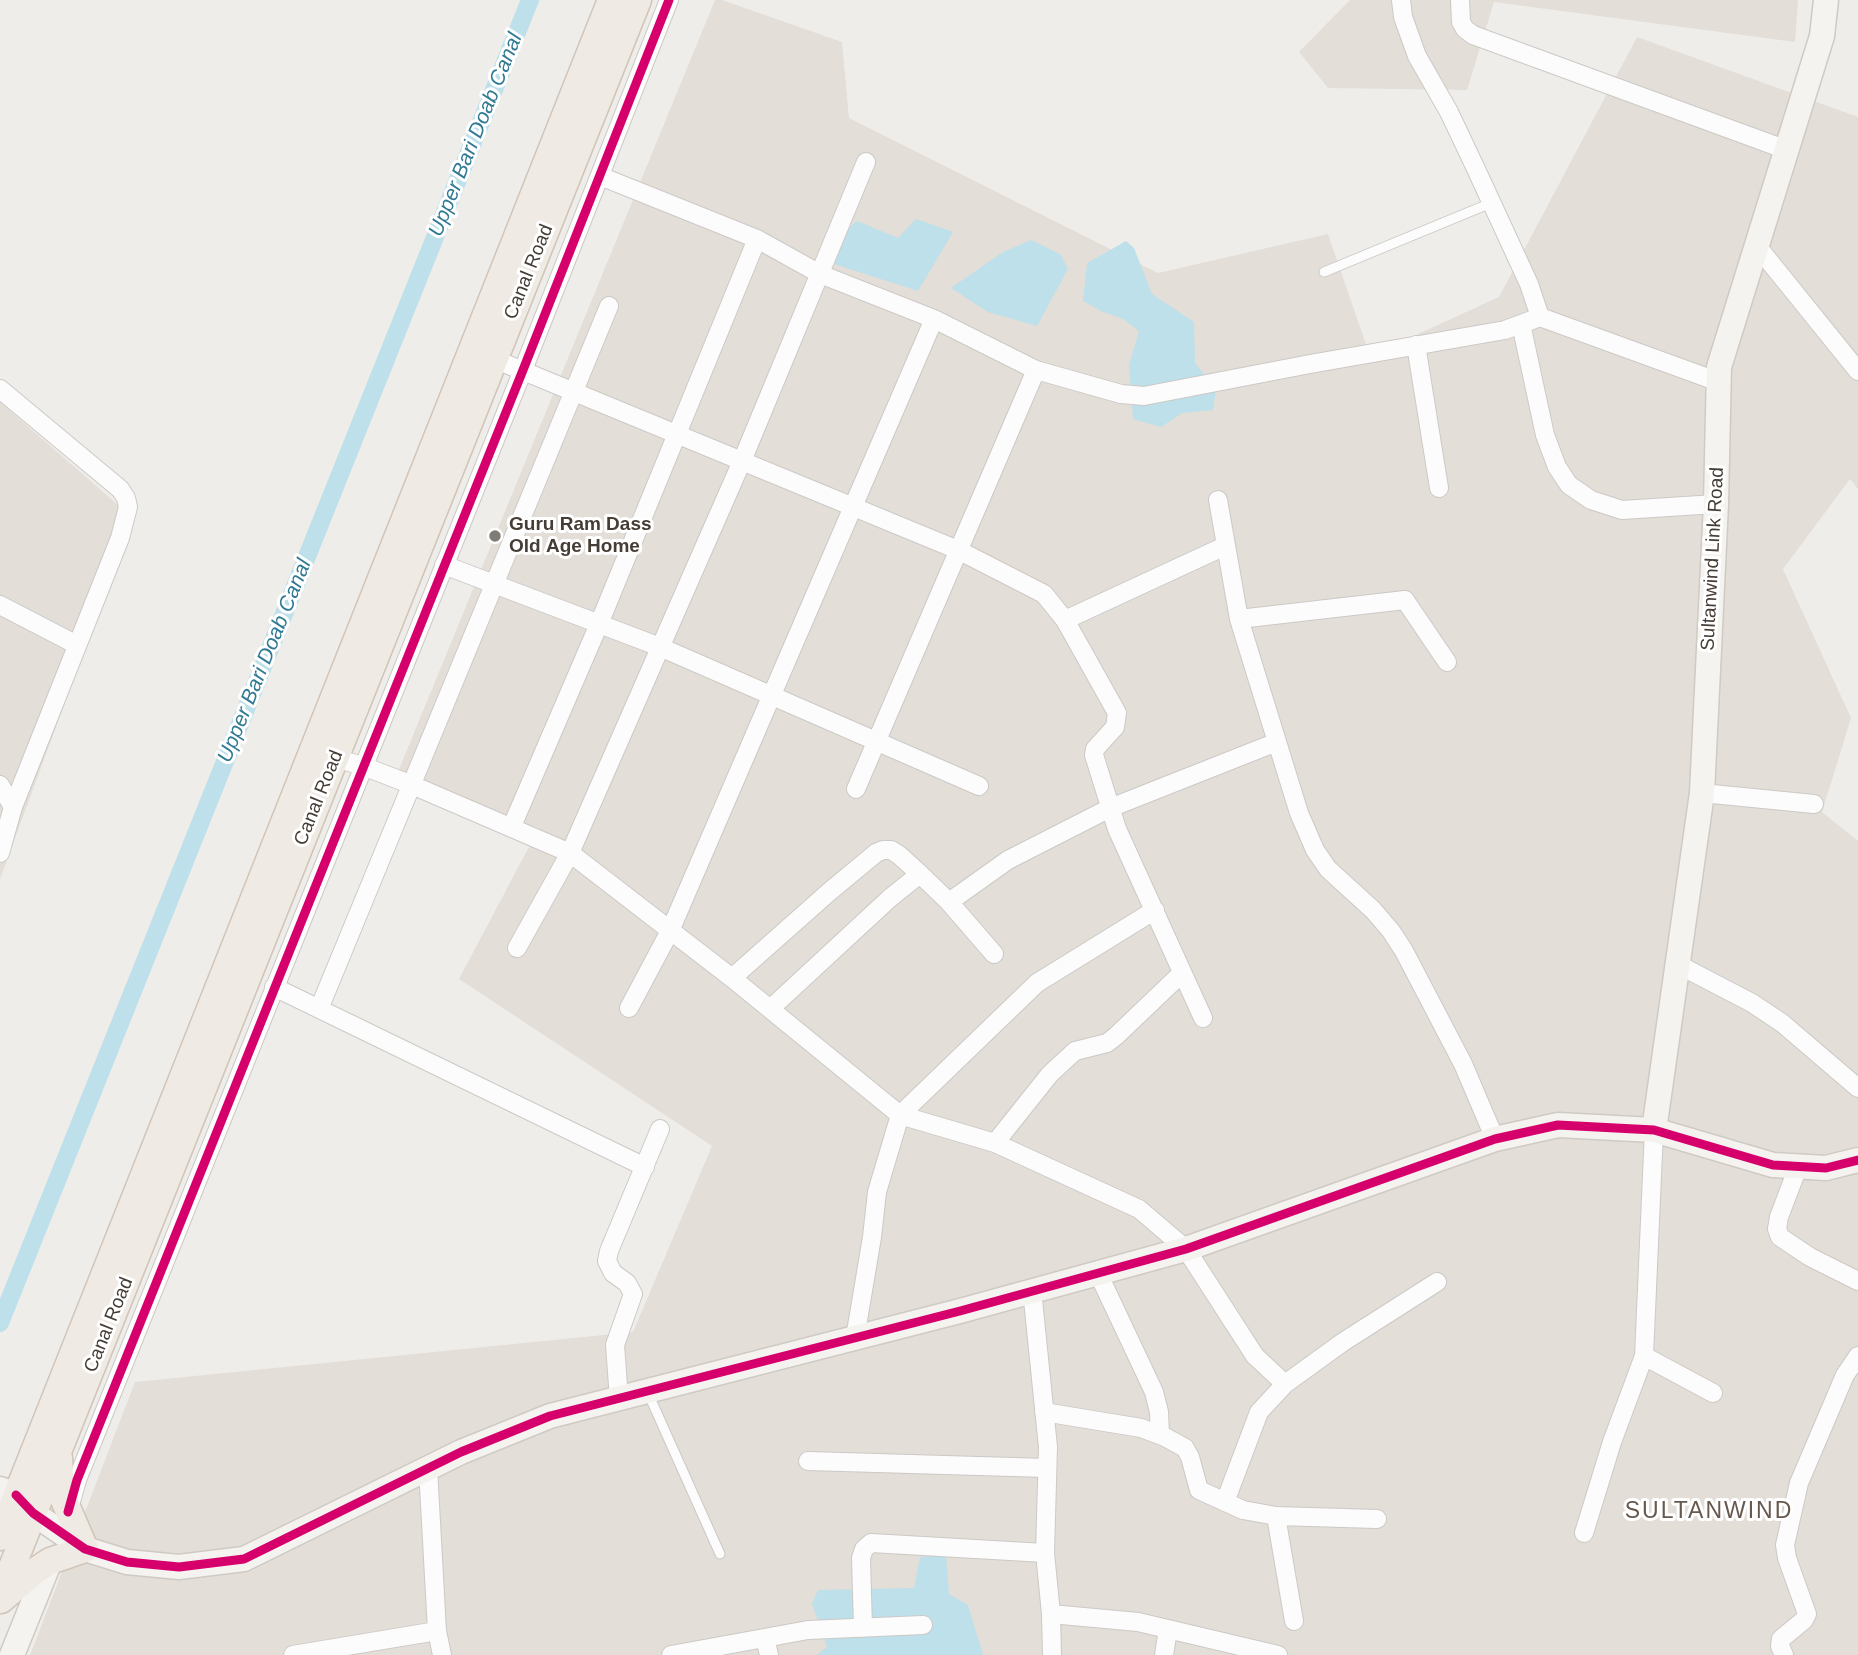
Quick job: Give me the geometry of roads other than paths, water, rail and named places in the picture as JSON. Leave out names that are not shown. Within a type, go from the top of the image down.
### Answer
[{"type":"main road","name":"Canal Road","points":[[0,1537],[611,0]]},
{"type":"main road","name":"Canal Road","points":[[0,1599],[17,1499],[60,1447],[638,0]]},
{"type":"main road","points":[[0,1599],[50,1562],[85,1549],[61,1493],[60,1447]]},
{"type":"street","points":[[68,1512],[82,1467],[669,0]]},
{"type":"street","points":[[1401,0],[1417,57],[1449,112],[1529,284],[1540,317]]},
{"type":"street","points":[[1460,0],[1461,22],[1473,35],[1787,150]]},
{"type":"street","name":"Sultanwind Link Road","points":[[1654,1130],[1702,793],[1716,504],[1719,368],[1822,36],[1826,0]]},
{"type":"street","points":[[517,948],[570,853],[742,460],[866,162]]},
{"type":"street","points":[[600,176],[757,239],[820,274],[934,319],[1036,370],[1121,394],[1144,396],[1505,330],[1540,317],[1719,382]]},
{"type":"street","points":[[512,827],[599,624],[757,239]]},
{"type":"street","points":[[1757,246],[1858,371]]},
{"type":"street","points":[[319,1009],[609,306]]},
{"type":"street","points":[[629,1008],[670,931],[934,319]]},
{"type":"street","points":[[1521,324],[1545,435],[1557,467],[1569,485],[1591,500],[1622,510],[1716,504]]},
{"type":"street","points":[[1416,345],[1439,488]]},
{"type":"street","points":[[494,359],[958,550],[1044,594],[1065,620],[1117,713],[1115,727],[1095,749],[1094,755],[1117,829],[1203,1017]]},
{"type":"street","points":[[856,789],[1036,370]]},
{"type":"street","points":[[0,389],[100,472],[126,498],[128,507],[120,538],[13,807],[0,852]]},
{"type":"street","points":[[1218,500],[1239,619],[1299,813],[1315,850],[1341,883],[1373,910],[1404,951],[1463,1064],[1495,1139]]},
{"type":"street","points":[[1065,620],[1225,546]]},
{"type":"street","points":[[444,565],[660,647],[979,786]]},
{"type":"street","points":[[1239,619],[1405,600],[1447,662]]},
{"type":"street","points":[[0,605],[78,645]]},
{"type":"street","points":[[950,902],[1008,859],[1110,808],[1277,742]]},
{"type":"street","points":[[335,758],[412,785],[570,853],[732,978],[900,1115],[995,1143],[1139,1209],[1186,1249],[1255,1356],[1285,1384]]},
{"type":"street","points":[[0,785],[13,807]]},
{"type":"street","points":[[1702,793],[1814,804]]},
{"type":"street","points":[[732,978],[876,853],[883,850],[891,850],[950,902],[994,954]]},
{"type":"street","points":[[770,1009],[890,898],[920,874]]},
{"type":"street","points":[[855,1338],[877,1192],[900,1115],[1037,983],[1155,910]]},
{"type":"street","points":[[1677,964],[1752,1003],[1782,1023],[1858,1088]]},
{"type":"street","points":[[995,1143],[1059,1066],[1076,1051],[1107,1043],[1182,973]]},
{"type":"street","points":[[274,987],[645,1167]]},
{"type":"street","points":[[17,1499],[85,1549],[127,1562],[178,1567],[244,1559],[461,1452],[550,1416],[1186,1249],[1495,1139],[1558,1125],[1654,1130],[1773,1164],[1826,1168],[1858,1160]]},
{"type":"street","points":[[619,1399],[615,1345],[633,1293],[627,1283],[613,1273],[607,1261],[660,1129]]},
{"type":"street","points":[[1584,1533],[1612,1442],[1644,1356],[1654,1130]]},
{"type":"street","points":[[1798,1167],[1779,1217],[1777,1229],[1780,1237],[1811,1257],[1858,1281]]},
{"type":"street","points":[[1098,1273],[1154,1392],[1159,1412],[1160,1435]]},
{"type":"street","points":[[1225,1502],[1259,1412],[1285,1384],[1343,1342],[1437,1282]]},
{"type":"street","points":[[1032,1290],[1044,1412],[1047,1468],[1045,1553],[1052,1655]]},
{"type":"street","points":[[1644,1356],[1713,1393]]},
{"type":"street","points":[[1784,1655],[1780,1646],[1781,1639],[1804,1620],[1807,1614],[1785,1545],[1799,1483],[1845,1375],[1858,1356]]},
{"type":"street","points":[[1044,1412],[1141,1428],[1160,1435],[1185,1448],[1199,1490],[1243,1510],[1276,1516],[1377,1519]]},
{"type":"street","points":[[808,1461],[1047,1468]]},
{"type":"street","points":[[428,1468],[438,1631],[442,1655]]},
{"type":"street","points":[[1276,1516],[1294,1621]]},
{"type":"street","points":[[863,1628],[862,1558],[864,1549],[871,1543],[1045,1553]]},
{"type":"street","points":[[12,1655],[50,1562]]},
{"type":"street","points":[[1051,1614],[1138,1622],[1278,1655]]},
{"type":"street","points":[[671,1655],[767,1646],[808,1630],[923,1625]]},
{"type":"street","points":[[1164,1655],[1168,1630]]},
{"type":"street","points":[[293,1655],[438,1631]]},
{"type":"lane","points":[[1324,272],[1491,202]]},
{"type":"lane","points":[[648,1391],[720,1554]]},
{"type":"water","points":[[916,219],[953,232],[918,291],[831,263],[845,231],[857,221],[898,238]]},
{"type":"water","points":[[1031,240],[1060,254],[1068,269],[1037,326],[988,312],[951,288],[1003,252]]},
{"type":"water","points":[[1126,241],[1134,248],[1152,294],[1194,322],[1195,363],[1216,389],[1213,410],[1182,413],[1161,427],[1133,419],[1129,365],[1139,331],[1123,319],[1083,301],[1087,263]]},
{"type":"water","points":[[946,1555],[949,1594],[968,1605],[983,1655],[817,1655],[827,1647],[812,1604],[818,1590],[914,1588],[920,1557]]},
{"type":"waterway","name":"Upper Bari Doab Canal","points":[[0,1323],[530,0]]},
{"type":"place","name":"Guru Ram Dass Old Age Home","points":[[495,536]]},
{"type":"district","name":"SULTANWIND","points":[[1709,1512]]}]
